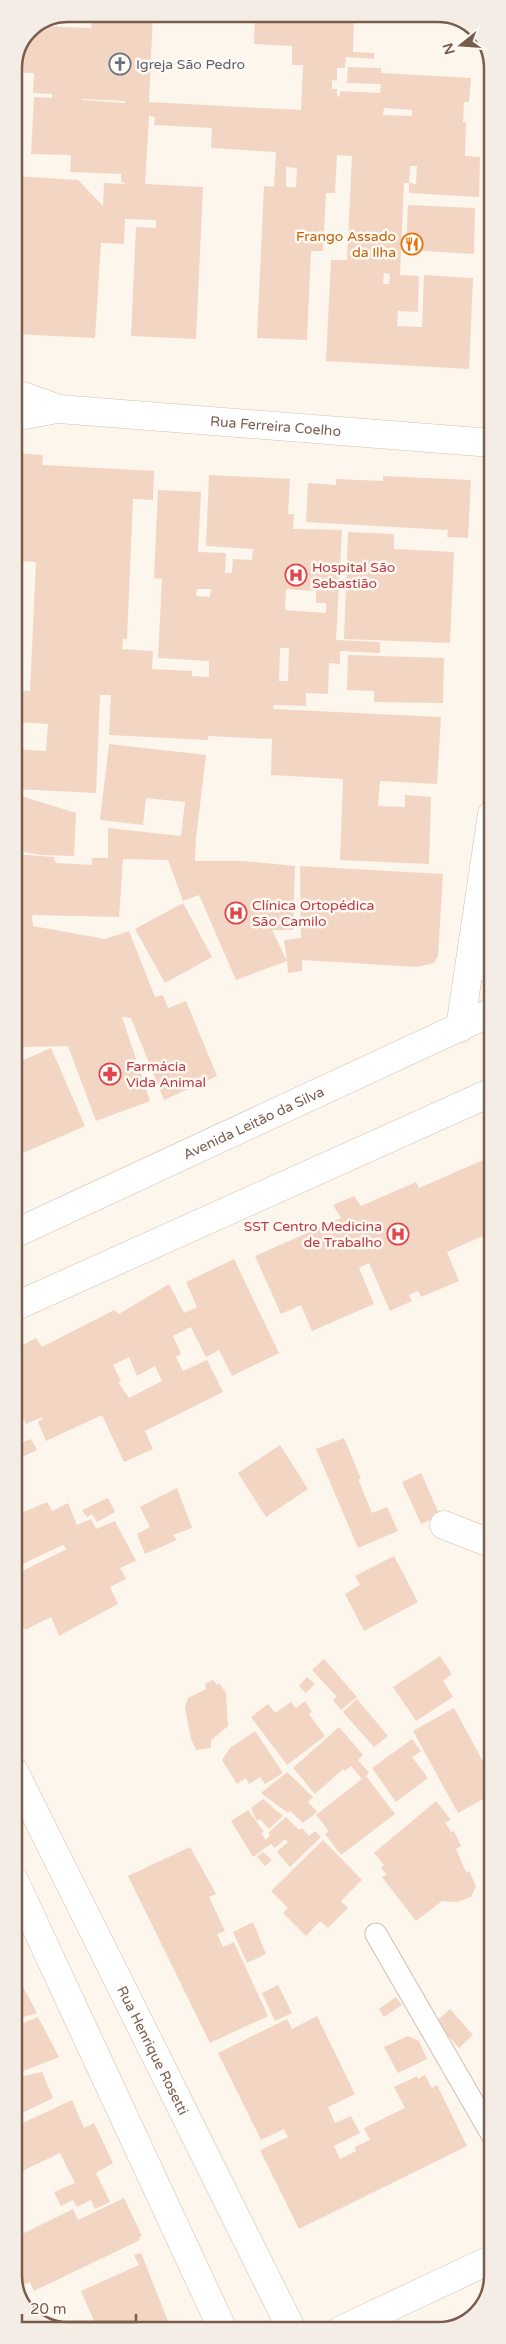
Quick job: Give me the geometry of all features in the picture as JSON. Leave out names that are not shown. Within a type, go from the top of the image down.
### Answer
[{"type":"street","name":"Rua Ferreira Coelho","points":[[22,396],[59,409]]},
{"type":"street","name":"Rua Ferreira Coelho","points":[[22,416],[59,409],[484,442]]},
{"type":"street","points":[[460,1028],[484,867]]},
{"type":"street","points":[[473,941],[484,958]]},
{"type":"street","name":"Avenida Leitão da Silva","points":[[22,1230],[484,1016]]},
{"type":"street","points":[[22,1303],[484,1096]]},
{"type":"street","points":[[444,1525],[484,1541]]},
{"type":"street","name":"Rua Henrique Rosetti","points":[[22,1787],[288,2322]]},
{"type":"street","points":[[22,1897],[219,2321]]},
{"type":"street","points":[[358,2322],[484,2263]]},
{"type":"lane","points":[[376,1934],[484,2121]]},
{"type":"building","points":[[91,22],[153,22],[149,102],[301,110],[303,65],[292,65],[292,46],[254,44],[255,23],[354,23],[353,52],[374,53],[374,59],[346,57],[345,68],[337,68],[337,81],[332,80],[332,89],[337,89],[337,96],[340,97],[340,91],[380,93],[381,84],[347,83],[348,67],[381,68],[381,73],[471,78],[469,102],[464,102],[463,122],[466,122],[465,156],[480,157],[479,197],[409,193],[409,183],[404,183],[400,275],[419,276],[418,312],[398,311],[397,326],[422,327],[424,275],[473,278],[469,369],[326,361],[331,260],[347,260],[352,156],[337,155],[335,193],[326,193],[323,251],[311,251],[307,340],[257,338],[264,186],[274,187],[276,152],[211,148],[212,128],[154,125],[155,117],[149,116],[145,184],[203,187],[196,339],[131,336],[136,227],[156,228],[156,220],[125,219],[124,244],[101,243],[95,338],[22,334],[22,176],[78,180],[103,206],[104,183],[127,184],[121,182],[121,174],[70,172],[71,155],[31,154],[34,97],[52,98],[52,94],[33,93],[34,73],[22,72],[23,60],[30,43],[43,30],[50,26],[91,28]],"holes":[[[83,100],[125,101],[125,103]],[[384,108],[412,110],[412,116],[383,115]],[[410,166],[417,166],[416,184],[409,183]],[[286,167],[297,168],[296,187],[286,187]],[[384,273],[390,274],[389,284],[383,284]]]},
{"type":"building","points":[[408,205],[475,208],[474,254],[406,250]]},
{"type":"building","points":[[22,454],[43,455],[42,465],[154,471],[153,500],[133,499],[127,639],[123,639],[122,649],[153,651],[152,669],[192,671],[192,676],[209,677],[209,661],[158,658],[162,579],[154,578],[158,490],[201,492],[198,552],[226,553],[225,573],[232,573],[233,559],[252,560],[253,549],[206,546],[209,475],[290,479],[288,514],[294,514],[293,529],[342,530],[336,640],[380,642],[380,653],[340,651],[340,664],[329,663],[328,694],[306,693],[306,706],[274,705],[273,709],[441,717],[437,784],[380,781],[378,806],[405,807],[405,795],[431,797],[429,864],[340,860],[343,779],[271,775],[272,739],[208,736],[208,740],[109,735],[111,695],[100,695],[96,793],[22,789],[22,750],[46,751],[48,724],[22,722],[22,690],[30,691],[36,562],[22,561]],"holes":[[[197,589],[211,589],[210,597],[196,596]],[[286,589],[316,591],[316,603],[326,603],[326,613],[285,610]],[[280,648],[289,648],[288,681],[279,681]]]},
{"type":"building","points":[[383,476],[471,480],[468,538],[447,537],[448,530],[306,522],[308,483],[336,485],[336,479],[383,481]]},
{"type":"building","points":[[348,532],[394,534],[394,549],[454,552],[450,643],[344,639]]},
{"type":"building","points":[[348,655],[444,658],[443,703],[374,702],[374,691],[347,690]]},
{"type":"building","points":[[109,744],[206,755],[195,861],[243,861],[295,866],[293,930],[272,930],[287,961],[236,980],[199,895],[183,901],[168,860],[123,859],[119,917],[32,915],[33,926],[105,939],[129,931],[155,997],[163,995],[168,1008],[186,1001],[217,1076],[164,1100],[131,1018],[122,1017],[150,1101],[96,1121],[68,1046],[22,1047],[22,855],[54,857],[56,863],[92,865],[92,858],[108,858],[108,828],[181,836],[185,802],[146,798],[143,825],[100,820]]},
{"type":"building","points":[[22,797],[76,813],[74,856],[41,855],[22,851]]},
{"type":"building","points":[[300,866],[443,874],[438,956],[434,963],[417,967],[302,960],[302,971],[288,973],[284,940],[301,938]]},
{"type":"building","points":[[183,903],[212,957],[165,983],[135,929]]},
{"type":"building","points":[[51,1048],[85,1126],[22,1154],[22,1061]]},
{"type":"building","points":[[484,1160],[484,1236],[447,1252],[459,1281],[421,1297],[418,1291],[409,1295],[412,1301],[390,1311],[369,1263],[359,1268],[374,1304],[312,1331],[301,1305],[281,1314],[255,1256],[341,1218],[333,1205],[354,1196],[361,1206],[416,1182],[419,1188]]},
{"type":"building","points":[[234,1259],[279,1353],[232,1376],[219,1350],[206,1357],[191,1327],[173,1336],[181,1354],[176,1357],[183,1371],[207,1360],[223,1392],[145,1431],[153,1449],[124,1462],[102,1415],[46,1441],[38,1422],[43,1419],[42,1417],[26,1424],[22,1415],[22,1346],[36,1338],[42,1347],[114,1310],[119,1314],[169,1284],[184,1313],[197,1307],[186,1282]],"holes":[[[129,1357],[137,1376],[155,1366],[162,1381],[129,1398],[118,1382],[121,1381],[113,1365]]]},
{"type":"building","points":[[344,1438],[361,1479],[358,1479],[372,1513],[387,1507],[398,1531],[358,1548],[316,1449]]},
{"type":"building","points":[[31,1439],[37,1450],[22,1457],[22,1440],[23,1442]]},
{"type":"building","points":[[280,1445],[308,1489],[266,1517],[238,1473]]},
{"type":"building","points":[[421,1473],[440,1516],[421,1524],[402,1482]]},
{"type":"building","points":[[177,1488],[192,1528],[173,1535],[177,1540],[145,1554],[137,1534],[150,1527],[140,1507]]},
{"type":"building","points":[[108,1498],[115,1512],[97,1522],[92,1514],[87,1517],[82,1510]]},
{"type":"building","points":[[47,1502],[52,1511],[68,1503],[77,1525],[91,1519],[96,1529],[115,1521],[136,1561],[120,1568],[126,1579],[110,1587],[118,1604],[59,1636],[51,1617],[25,1630],[22,1624],[22,1571],[67,1549],[63,1545],[22,1564],[22,1513]]},
{"type":"building","points":[[394,1556],[418,1602],[364,1631],[345,1594],[360,1585],[355,1576]]},
{"type":"building","points":[[440,1656],[452,1674],[443,1681],[453,1697],[416,1721],[393,1687]]},
{"type":"building","points":[[324,1659],[357,1697],[341,1710],[333,1700],[337,1697],[312,1670]]},
{"type":"building","points":[[307,1677],[315,1684],[306,1693],[299,1686]]},
{"type":"building","points":[[213,1680],[217,1685],[219,1683],[226,1693],[228,1726],[211,1740],[211,1748],[196,1750],[191,1739],[185,1708],[188,1698],[206,1689],[205,1684]]},
{"type":"building","points":[[357,1699],[388,1736],[374,1747],[343,1712]]},
{"type":"building","points":[[305,1701],[312,1712],[309,1714],[325,1736],[287,1765],[251,1717],[268,1704],[275,1713],[291,1702],[296,1708]]},
{"type":"building","points":[[454,1708],[484,1763],[484,1798],[458,1813],[413,1731]]},
{"type":"building","points":[[339,1727],[363,1755],[358,1760],[369,1773],[366,1776],[395,1814],[341,1855],[325,1834],[329,1831],[316,1815],[362,1779],[351,1766],[345,1771],[343,1769],[315,1794],[293,1768]]},
{"type":"building","points":[[255,1731],[283,1773],[265,1784],[260,1777],[249,1784],[246,1778],[237,1784],[222,1760],[230,1748]]},
{"type":"building","points":[[412,1739],[421,1751],[412,1757],[428,1778],[396,1802],[372,1768]]},
{"type":"building","points":[[287,1772],[313,1797],[308,1802],[317,1812],[303,1823],[290,1811],[288,1813],[261,1793]]},
{"type":"building","points":[[263,1799],[283,1816],[269,1829],[260,1819],[257,1821],[251,1808]]},
{"type":"building","points":[[436,1801],[451,1820],[445,1822],[451,1832],[454,1831],[461,1846],[456,1849],[466,1872],[469,1871],[476,1886],[471,1897],[457,1902],[442,1901],[416,1921],[382,1877],[387,1874],[381,1868],[384,1865],[374,1853]]},
{"type":"building","points":[[248,1810],[264,1832],[261,1833],[266,1840],[270,1835],[268,1833],[286,1817],[299,1830],[302,1828],[309,1836],[315,1831],[321,1837],[290,1867],[277,1852],[288,1842],[285,1839],[275,1848],[271,1844],[253,1857],[231,1821]]},
{"type":"building","points":[[323,1840],[362,1880],[341,1901],[348,1908],[328,1928],[320,1921],[306,1936],[283,1913],[288,1908],[271,1891]]},
{"type":"building","points":[[190,1847],[216,1894],[209,1897],[225,1931],[217,1934],[223,1947],[234,1942],[268,2016],[210,2043],[128,1876]]},
{"type":"building","points":[[263,1852],[272,1860],[265,1866],[257,1857]]},
{"type":"building","points":[[253,1922],[266,1954],[247,1963],[233,1932]]},
{"type":"building","points":[[22,1985],[37,2013],[22,2018]]},
{"type":"building","points":[[278,1985],[292,2013],[275,2021],[262,1993]]},
{"type":"building","points":[[396,1997],[402,2005],[384,2017],[379,2009]]},
{"type":"building","points":[[450,2009],[473,2035],[459,2048],[436,2022]]},
{"type":"building","points":[[317,2016],[355,2094],[328,2107],[335,2123],[351,2116],[360,2133],[334,2146],[340,2159],[356,2151],[355,2147],[370,2140],[364,2128],[405,2108],[394,2087],[417,2076],[418,2079],[425,2075],[432,2088],[437,2085],[467,2146],[299,2229],[260,2150],[288,2137],[284,2129],[261,2140],[218,2053],[287,2019],[292,2029]]},
{"type":"building","points":[[38,2017],[59,2057],[22,2072],[22,2024]]},
{"type":"building","points":[[408,2036],[419,2041],[427,2059],[398,2073],[384,2047]]},
{"type":"building","points":[[42,2072],[53,2098],[22,2113],[22,2076]]},
{"type":"building","points":[[72,2100],[84,2128],[94,2123],[113,2163],[96,2173],[110,2202],[95,2209],[91,2200],[77,2207],[73,2200],[61,2206],[54,2192],[75,2183],[60,2153],[22,2171],[22,2123]]},
{"type":"building","points":[[124,2198],[142,2236],[139,2237],[140,2240],[34,2291],[30,2282],[24,2285],[22,2234],[73,2209],[78,2220]]},
{"type":"building","points":[[141,2253],[168,2321],[94,2321],[81,2291],[139,2265],[134,2255]]},
{"type":"place","name":"Igreja São Pedro","points":[[120,64]]},
{"type":"place","name":"Frango Assado da Ilha","points":[[412,244]]},
{"type":"place","name":"Hospital São Sebastião","points":[[296,575]]},
{"type":"place","name":"Clínica Ortopédica São Camilo","points":[[236,913]]},
{"type":"place","name":"Farmácia Vida Animal","points":[[110,1074]]},
{"type":"place","name":"SST Centro Medicina de Trabalho","points":[[398,1234]]}]
